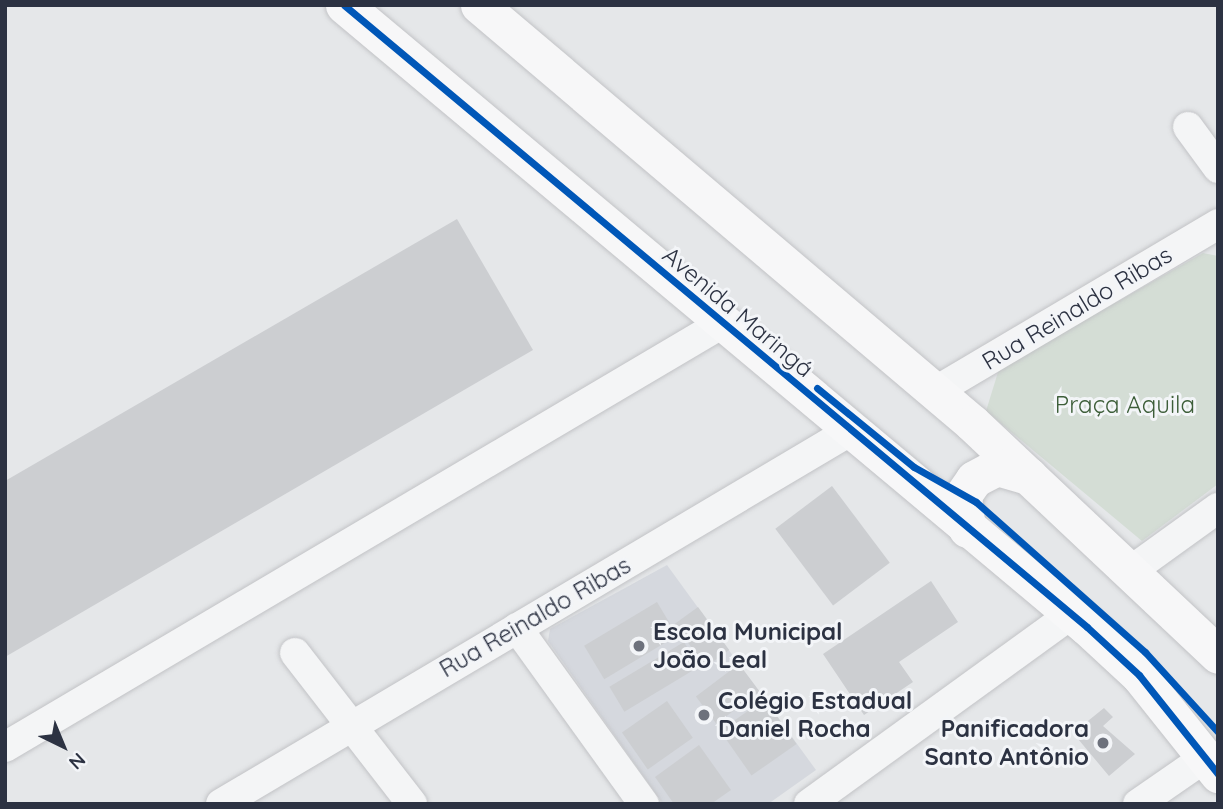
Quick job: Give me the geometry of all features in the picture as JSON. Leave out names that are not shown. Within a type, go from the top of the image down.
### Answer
[{"type":"main road","name":"Avenida Maringá","points":[[344,5],[721,324],[1071,614],[1139,675],[1212,765]]},
{"type":"main road","points":[[479,5],[936,391],[1132,570],[1218,655]]},
{"type":"main road","points":[[967,529],[963,495],[974,479],[996,467],[1029,476]]},
{"type":"street","points":[[1188,127],[1218,168]]},
{"type":"street","name":"Rua Reinaldo Ribas","points":[[936,391],[1218,224]]},
{"type":"street","points":[[5,747],[721,324]]},
{"type":"street","name":"Rua Reinaldo Ribas","points":[[221,804],[353,723],[850,431]]},
{"type":"street","points":[[1132,570],[1218,508]]},
{"type":"street","points":[[819,801],[1071,614]]},
{"type":"street","points":[[517,628],[644,804]]},
{"type":"street","points":[[295,653],[353,723],[412,804]]},
{"type":"street","points":[[1138,804],[1212,765]]},
{"type":"shaded area","points":[[667,565],[816,770],[768,804],[663,804],[548,641],[550,629]]},
{"type":"green space","name":"Praça Aquila","points":[[1203,253],[1218,256],[1218,484],[1142,541],[986,411],[999,369]]},
{"type":"building","points":[[457,219],[533,350],[5,657],[5,481]]},
{"type":"building","points":[[832,486],[890,563],[833,605],[775,529]]},
{"type":"building","points":[[931,581],[958,622],[899,662],[913,682],[864,715],[823,654]]},
{"type":"building","points":[[657,602],[677,635],[604,679],[584,646]]},
{"type":"building","points":[[698,607],[729,650],[706,667],[675,624]]},
{"type":"building","points":[[684,642],[699,667],[624,712],[609,687]]},
{"type":"building","points":[[739,664],[759,691],[716,724],[696,696]]},
{"type":"building","points":[[765,699],[797,744],[751,776],[720,731]]},
{"type":"building","points":[[667,701],[693,738],[648,769],[622,733]]},
{"type":"building","name":"Panificadora Santo Antônio","points":[[1104,708],[1113,717],[1103,726],[1135,754],[1109,776],[1073,733]]},
{"type":"building","points":[[699,745],[731,790],[711,804],[674,804],[655,777]]},
{"type":"cycle path","points":[[344,5],[1087,627],[1139,675],[1218,774]]},
{"type":"cycle path","points":[[817,388],[914,467],[976,502],[1145,652],[1218,732]]},
{"type":"place","name":"Escola Municipal João Leal","points":[[639,646]]},
{"type":"place","name":"Colégio Estadual Daniel Rocha","points":[[704,715]]},
{"type":"place","name":"Panificadora Santo Antônio","points":[[1103,743]]}]
